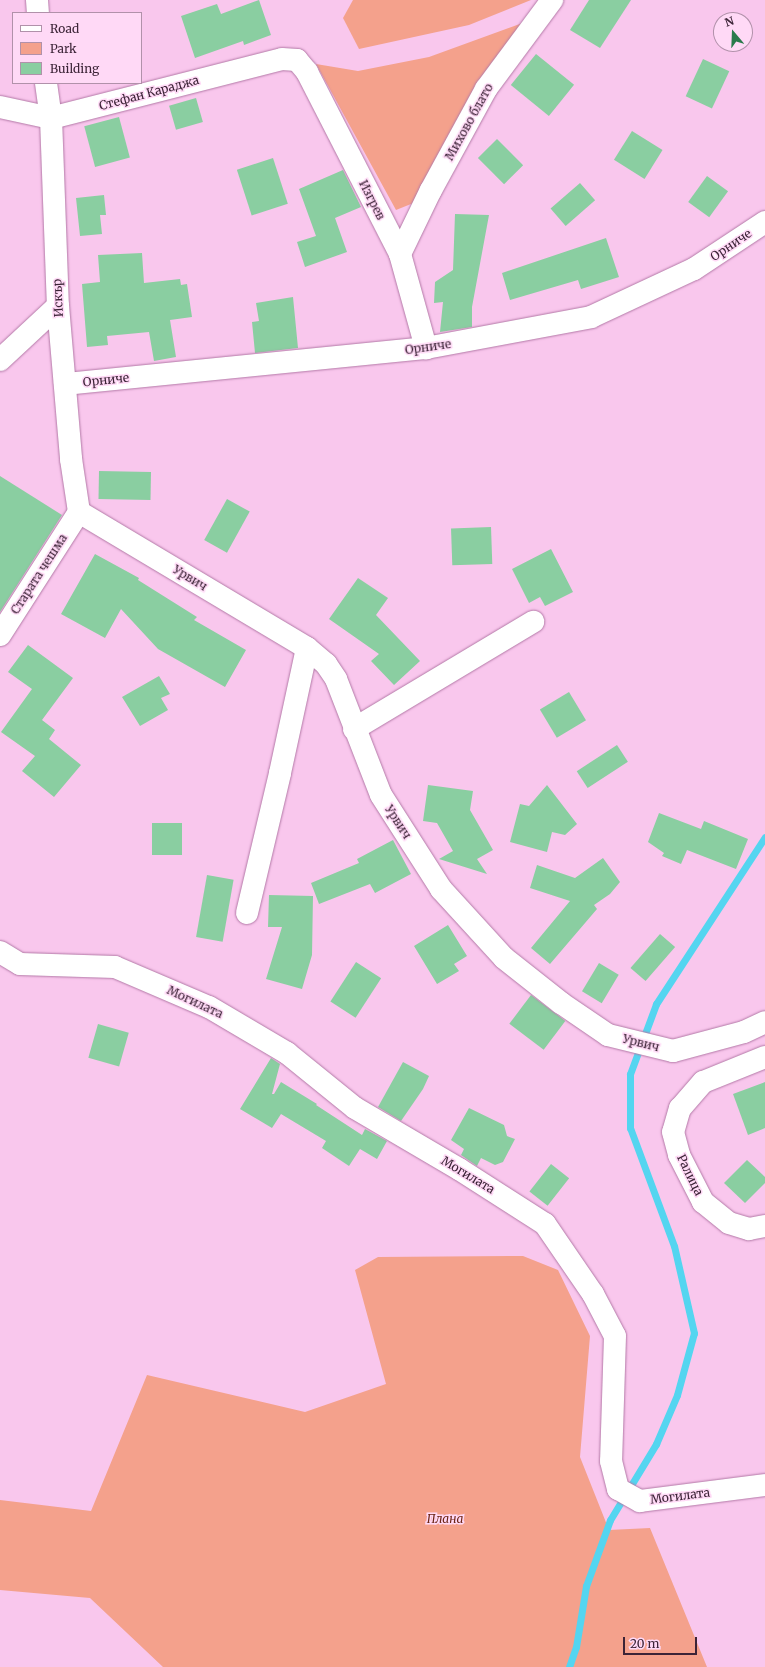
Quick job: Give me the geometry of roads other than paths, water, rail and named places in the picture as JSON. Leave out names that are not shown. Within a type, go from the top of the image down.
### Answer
[{"type":"street","points":[[37,0],[38,12]]},
{"type":"street","name":"Михово блато","points":[[400,254],[431,190],[486,89],[552,0]]},
{"type":"street","name":"Стефан Караджа","points":[[0,107],[51,118],[282,58],[297,60]]},
{"type":"street","name":"Изгрев","points":[[297,60],[307,72],[400,254],[426,348]]},
{"type":"street","name":"Искър","points":[[46,84],[51,118],[58,306],[71,459],[79,512]]},
{"type":"street","name":"Орниче","points":[[65,384],[426,348],[591,317],[694,269],[765,222]]},
{"type":"street","points":[[0,360],[58,306]]},
{"type":"street","name":"Старата чешма","points":[[0,636],[79,512]]},
{"type":"street","name":"Урвич","points":[[79,512],[307,648],[326,664],[336,679],[354,729],[381,795],[441,889],[504,958],[561,1004],[608,1035],[673,1051],[744,1032],[765,1022]]},
{"type":"street","points":[[354,729],[533,622]]},
{"type":"street","points":[[247,914],[307,648]]},
{"type":"street","name":"Могилата","points":[[0,952],[20,964],[115,967],[209,1007],[287,1053],[354,1108],[459,1169],[545,1224],[593,1294],[615,1336],[611,1461],[618,1489],[640,1501],[765,1485]]},
{"type":"street","name":"Ралица","points":[[765,1057],[703,1082],[680,1108],[673,1132],[679,1155],[703,1202],[729,1223],[749,1229],[765,1226]]},
{"type":"waterway","points":[[569,1667],[576,1647],[586,1586],[610,1520],[656,1444],[677,1395],[694,1333],[674,1246],[630,1128],[630,1074],[656,1004],[765,837]]},
{"type":"park label","name":"Плана","points":[[445,1519]]}]
